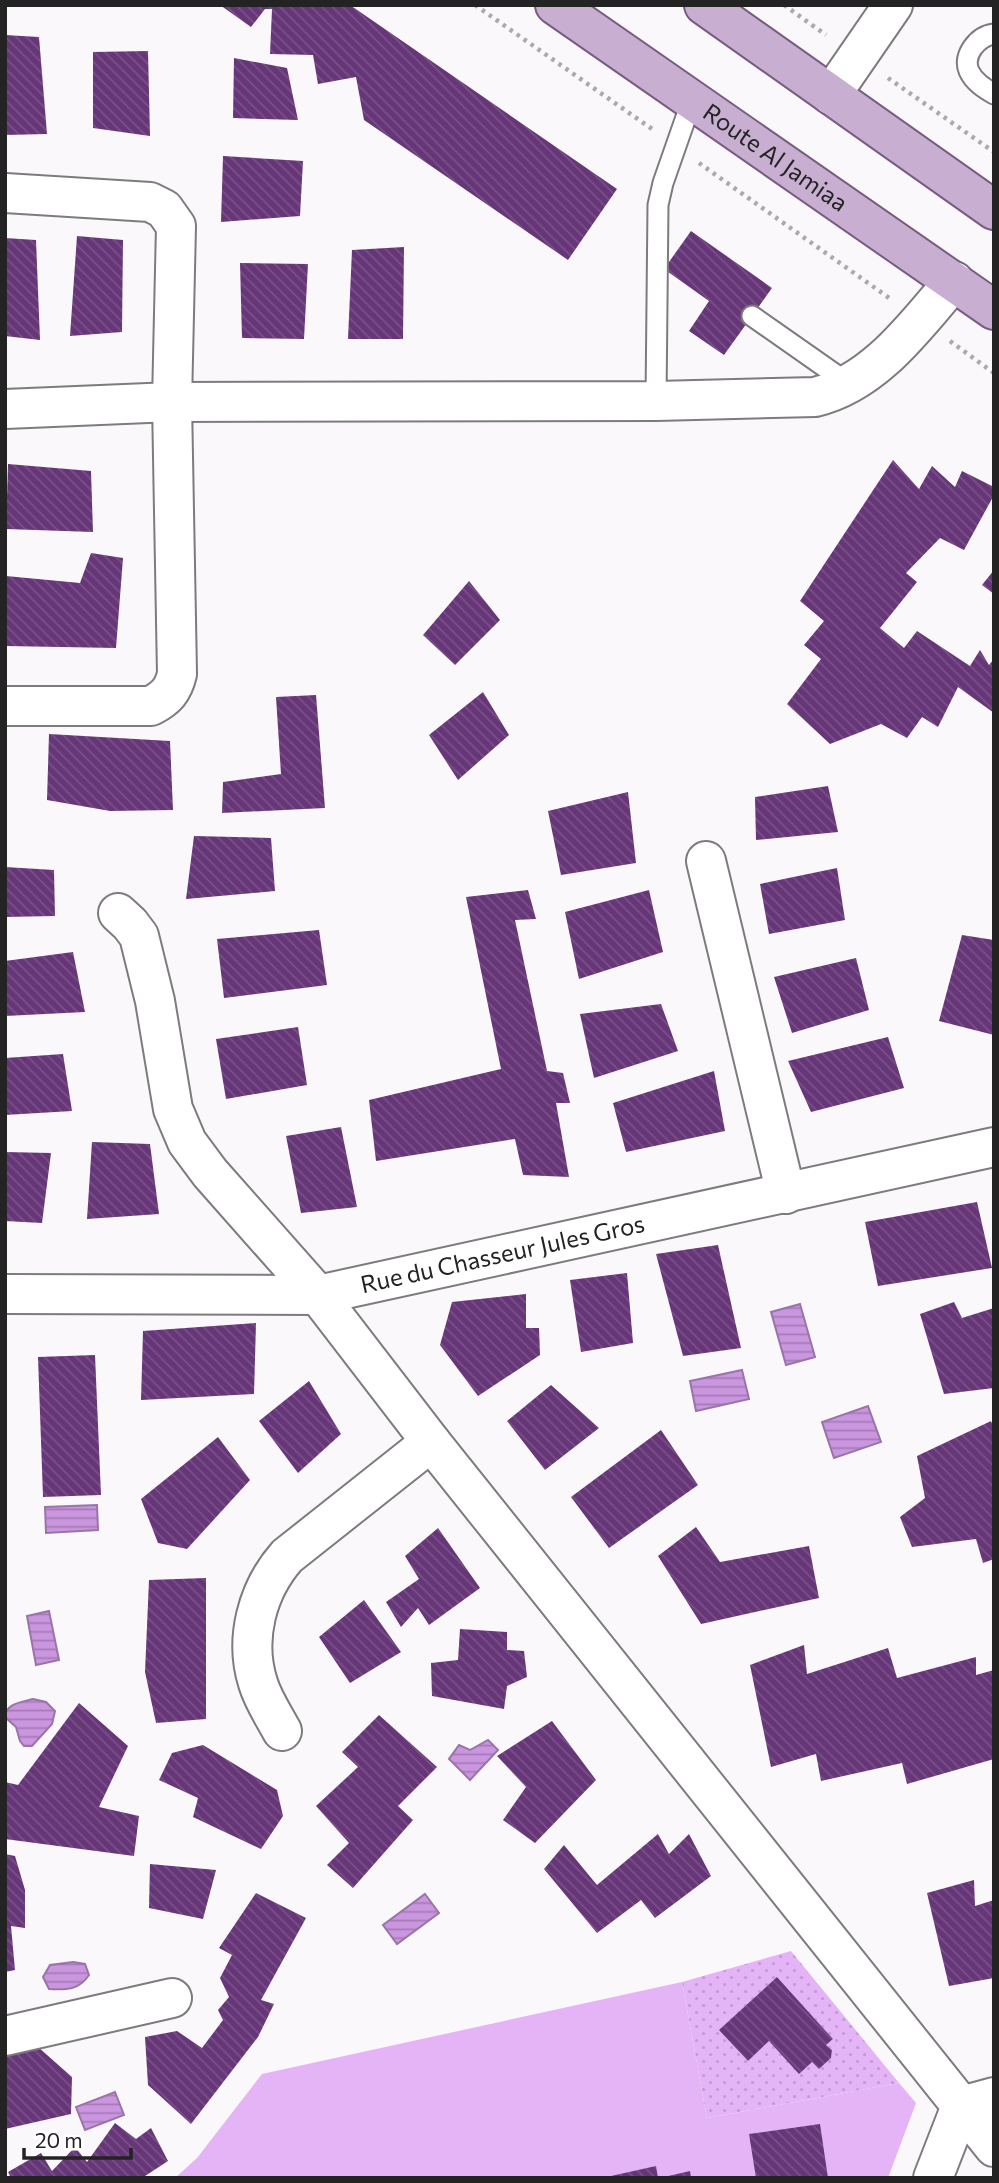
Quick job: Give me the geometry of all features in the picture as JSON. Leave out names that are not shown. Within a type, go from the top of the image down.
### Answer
[{"type":"main road","name":"Route Al Jamiaa","points":[[555,5],[994,310]]},
{"type":"main road","points":[[704,5],[831,94],[988,198]]},
{"type":"street","points":[[831,94],[893,5]]},
{"type":"street","points":[[5,192],[150,202],[164,209],[176,226],[172,402],[177,674],[174,687],[165,699],[151,706],[5,706]]},
{"type":"street","points":[[5,410],[172,402],[656,401],[815,397],[834,392],[849,384],[889,354],[954,281]]},
{"type":"street","points":[[705,861],[786,1194]]},
{"type":"street","points":[[118,913],[130,923],[139,936],[155,1001],[173,1109],[187,1142],[318,1295],[431,1442],[977,2101],[994,2147]]},
{"type":"street","name":"Rue du Chasseur Jules Gros","points":[[5,1294],[318,1295],[994,1147]]},
{"type":"street","points":[[282,1731],[260,1689],[254,1664],[255,1620],[265,1588],[274,1571],[287,1556],[431,1442]]},
{"type":"street","points":[[5,2036],[172,1998]]},
{"type":"street","points":[[933,2178],[977,2101]]},
{"type":"lane","points":[[994,34],[988,34],[975,44],[967,68],[974,79],[994,94]]},
{"type":"lane","points":[[656,401],[664,254],[658,205],[692,100]]},
{"type":"lane","points":[[752,316],[849,384]]},
{"type":"path","points":[[475,5],[994,373]]},
{"type":"shaded area","points":[[800,1304],[815,1357],[786,1365],[771,1312]]},
{"type":"shaded area","points":[[742,1370],[749,1399],[696,1411],[690,1381]]},
{"type":"shaded area","points":[[868,1406],[881,1442],[834,1458],[822,1422]]},
{"type":"shaded area","points":[[97,1505],[98,1530],[46,1533],[45,1507]]},
{"type":"shaded area","points":[[49,1611],[59,1660],[36,1665],[27,1616]]},
{"type":"shaded area","points":[[33,1699],[46,1702],[55,1711],[52,1724],[32,1746],[24,1746],[16,1727],[5,1717],[11,1706]]},
{"type":"shaded area","points":[[488,1740],[498,1750],[470,1780],[449,1759],[459,1745],[470,1750]]},
{"type":"shaded area","points":[[425,1894],[439,1913],[397,1944],[383,1925]]},
{"type":"shaded area","points":[[791,1951],[899,2083],[707,2118],[682,1982]],"holes":[[[777,1977],[833,2039],[826,2045],[832,2050],[831,2058],[819,2069],[812,2062],[769,2041],[748,2061]]]},
{"type":"shaded area","points":[[73,1962],[85,1964],[89,1975],[85,1980],[72,1988],[49,1989],[43,1977],[50,1965]]},
{"type":"shaded area","points":[[682,1982],[707,2118],[899,2083],[916,2103],[888,2178],[175,2178],[197,2158],[262,2074]]},
{"type":"shaded area","points":[[115,2092],[124,2115],[85,2130],[76,2107]]},
{"type":"building","points":[[220,5],[350,5],[617,189],[568,260],[364,120],[356,77],[318,84],[313,55],[270,54],[272,9],[265,9],[251,27]]},
{"type":"building","points":[[5,35],[39,37],[47,134],[5,135]]},
{"type":"building","points":[[148,51],[150,136],[93,128],[93,52]]},
{"type":"building","points":[[234,58],[287,68],[298,120],[233,118]]},
{"type":"building","points":[[223,156],[303,161],[300,216],[221,222]]},
{"type":"building","points":[[691,231],[772,288],[724,355],[689,331],[709,301],[664,269]]},
{"type":"building","points":[[77,236],[123,240],[122,332],[70,336]]},
{"type":"building","points":[[5,238],[36,240],[40,340],[5,336]]},
{"type":"building","points":[[404,247],[403,339],[348,339],[352,250]]},
{"type":"building","points":[[240,263],[308,264],[304,339],[242,338]]},
{"type":"building","points":[[893,460],[919,489],[932,466],[955,487],[962,471],[994,487],[994,495],[964,550],[940,538],[906,573],[917,582],[880,628],[904,648],[917,631],[970,666],[980,650],[989,665],[994,659],[994,713],[958,687],[938,727],[922,717],[907,738],[881,724],[830,744],[787,704],[821,659],[804,645],[824,621],[800,601]]},
{"type":"building","points":[[8,464],[91,471],[93,532],[6,529]]},
{"type":"building","points":[[91,553],[123,558],[116,648],[5,646],[6,576],[80,583]]},
{"type":"building","points":[[994,570],[994,594],[982,585]]},
{"type":"building","points":[[469,581],[500,620],[455,665],[423,635]]},
{"type":"building","points":[[483,692],[509,735],[458,780],[429,735]]},
{"type":"building","points":[[316,695],[325,808],[222,813],[223,782],[281,774],[276,697]]},
{"type":"building","points":[[49,734],[170,741],[173,810],[110,811],[47,800]]},
{"type":"building","points":[[828,786],[838,832],[756,840],[755,797]]},
{"type":"building","points":[[628,792],[636,863],[561,875],[548,811]]},
{"type":"building","points":[[194,836],[271,838],[275,891],[186,899]]},
{"type":"building","points":[[5,867],[54,870],[55,916],[5,917]]},
{"type":"building","points":[[837,868],[845,920],[769,934],[760,884]]},
{"type":"building","points":[[528,890],[536,919],[515,920],[547,1071],[563,1073],[570,1103],[556,1103],[569,1177],[523,1175],[515,1139],[376,1161],[369,1100],[501,1069],[466,897]]},
{"type":"building","points":[[649,890],[663,952],[579,979],[565,912]]},
{"type":"building","points":[[319,930],[327,985],[224,998],[217,939]]},
{"type":"building","points":[[962,935],[994,940],[994,1035],[939,1021]]},
{"type":"building","points":[[73,952],[85,1012],[5,1016],[5,961]]},
{"type":"building","points":[[856,958],[869,1010],[792,1033],[774,977]]},
{"type":"building","points":[[661,1004],[678,1051],[594,1078],[580,1014]]},
{"type":"building","points":[[298,1027],[307,1085],[226,1099],[216,1039]]},
{"type":"building","points":[[888,1037],[904,1088],[811,1112],[788,1061]]},
{"type":"building","points":[[63,1054],[72,1111],[5,1115],[5,1058]]},
{"type":"building","points":[[714,1071],[725,1131],[626,1152],[613,1103]]},
{"type":"building","points":[[341,1127],[357,1207],[301,1213],[286,1136]]},
{"type":"building","points":[[92,1142],[150,1144],[159,1214],[87,1219]]},
{"type":"building","points":[[5,1152],[51,1153],[42,1223],[5,1221]]},
{"type":"building","points":[[977,1202],[992,1268],[878,1286],[865,1222]]},
{"type":"building","points":[[718,1245],[741,1348],[683,1356],[656,1254]]},
{"type":"building","points":[[627,1273],[633,1343],[581,1352],[570,1280]]},
{"type":"building","points":[[526,1294],[526,1328],[539,1328],[540,1355],[478,1396],[440,1345],[452,1302]]},
{"type":"building","points":[[954,1302],[962,1318],[994,1308],[994,1388],[944,1394],[920,1314]]},
{"type":"building","points":[[256,1323],[254,1394],[141,1400],[143,1331]]},
{"type":"building","points":[[95,1355],[101,1495],[43,1497],[38,1357]]},
{"type":"building","points":[[309,1381],[341,1434],[298,1473],[259,1421]]},
{"type":"building","points":[[551,1385],[599,1428],[545,1470],[507,1421]]},
{"type":"building","points":[[991,1421],[994,1428],[994,1559],[983,1563],[976,1539],[912,1547],[900,1517],[925,1498],[917,1456]]},
{"type":"building","points":[[661,1430],[698,1485],[609,1548],[571,1497]]},
{"type":"building","points":[[218,1437],[250,1480],[187,1549],[158,1543],[141,1499]]},
{"type":"building","points":[[696,1527],[720,1562],[809,1546],[819,1598],[701,1624],[658,1556]]},
{"type":"building","points":[[438,1528],[480,1588],[429,1625],[418,1608],[401,1627],[386,1602],[419,1579],[405,1556]]},
{"type":"building","points":[[206,1578],[206,1719],[156,1723],[145,1672],[149,1580]]},
{"type":"building","points":[[364,1600],[401,1652],[350,1683],[319,1637]]},
{"type":"building","points":[[460,1629],[507,1632],[507,1650],[524,1651],[527,1677],[507,1686],[504,1709],[432,1696],[431,1663],[458,1660]]},
{"type":"building","points":[[804,1645],[807,1674],[888,1648],[897,1678],[976,1657],[976,1675],[994,1670],[994,1759],[907,1784],[902,1763],[821,1781],[816,1754],[771,1767],[750,1665]]},
{"type":"building","points":[[79,1703],[128,1746],[99,1807],[139,1816],[134,1856],[5,1839],[5,1782],[18,1785]]},
{"type":"building","points":[[379,1715],[437,1767],[398,1806],[413,1820],[353,1888],[327,1865],[349,1843],[316,1806],[358,1767],[342,1752]]},
{"type":"building","points":[[552,1721],[596,1780],[535,1843],[503,1820],[526,1787],[497,1756]]},
{"type":"building","points":[[203,1745],[277,1790],[283,1816],[261,1849],[193,1817],[198,1798],[159,1780],[172,1753]]},
{"type":"building","points":[[658,1834],[669,1854],[689,1834],[711,1876],[655,1918],[641,1900],[597,1933],[544,1869],[564,1845],[597,1885]]},
{"type":"building","points":[[5,1854],[15,1856],[25,1890],[25,1928],[11,1926],[15,1970],[5,1972]]},
{"type":"building","points":[[150,1864],[216,1870],[203,1919],[149,1908]]},
{"type":"building","points":[[974,1880],[975,1906],[994,1900],[994,1978],[949,1986],[927,1893]]},
{"type":"building","points":[[256,1893],[306,1918],[261,2000],[274,2004],[258,2037],[191,2124],[148,2085],[145,2037],[177,2031],[202,2048],[223,2020],[218,2010],[229,1997],[220,1978],[232,1955],[219,1948]]},
{"type":"building","points":[[777,1977],[833,2039],[826,2045],[832,2050],[831,2058],[819,2069],[812,2062],[799,2074],[769,2041],[748,2061],[719,2030]]},
{"type":"building","points":[[38,2047],[72,2077],[71,2114],[5,2129],[5,2056]]},
{"type":"building","points":[[115,2123],[136,2139],[151,2128],[168,2161],[142,2178],[11,2178],[8,2172],[41,2153],[52,2171],[75,2147],[87,2162]]},
{"type":"building","points":[[820,2124],[828,2178],[756,2178],[749,2134]]},
{"type":"building","points":[[656,2166],[658,2178],[611,2178],[611,2176]]},
{"type":"building","points":[[690,2171],[691,2178],[664,2178],[664,2177]]}]
